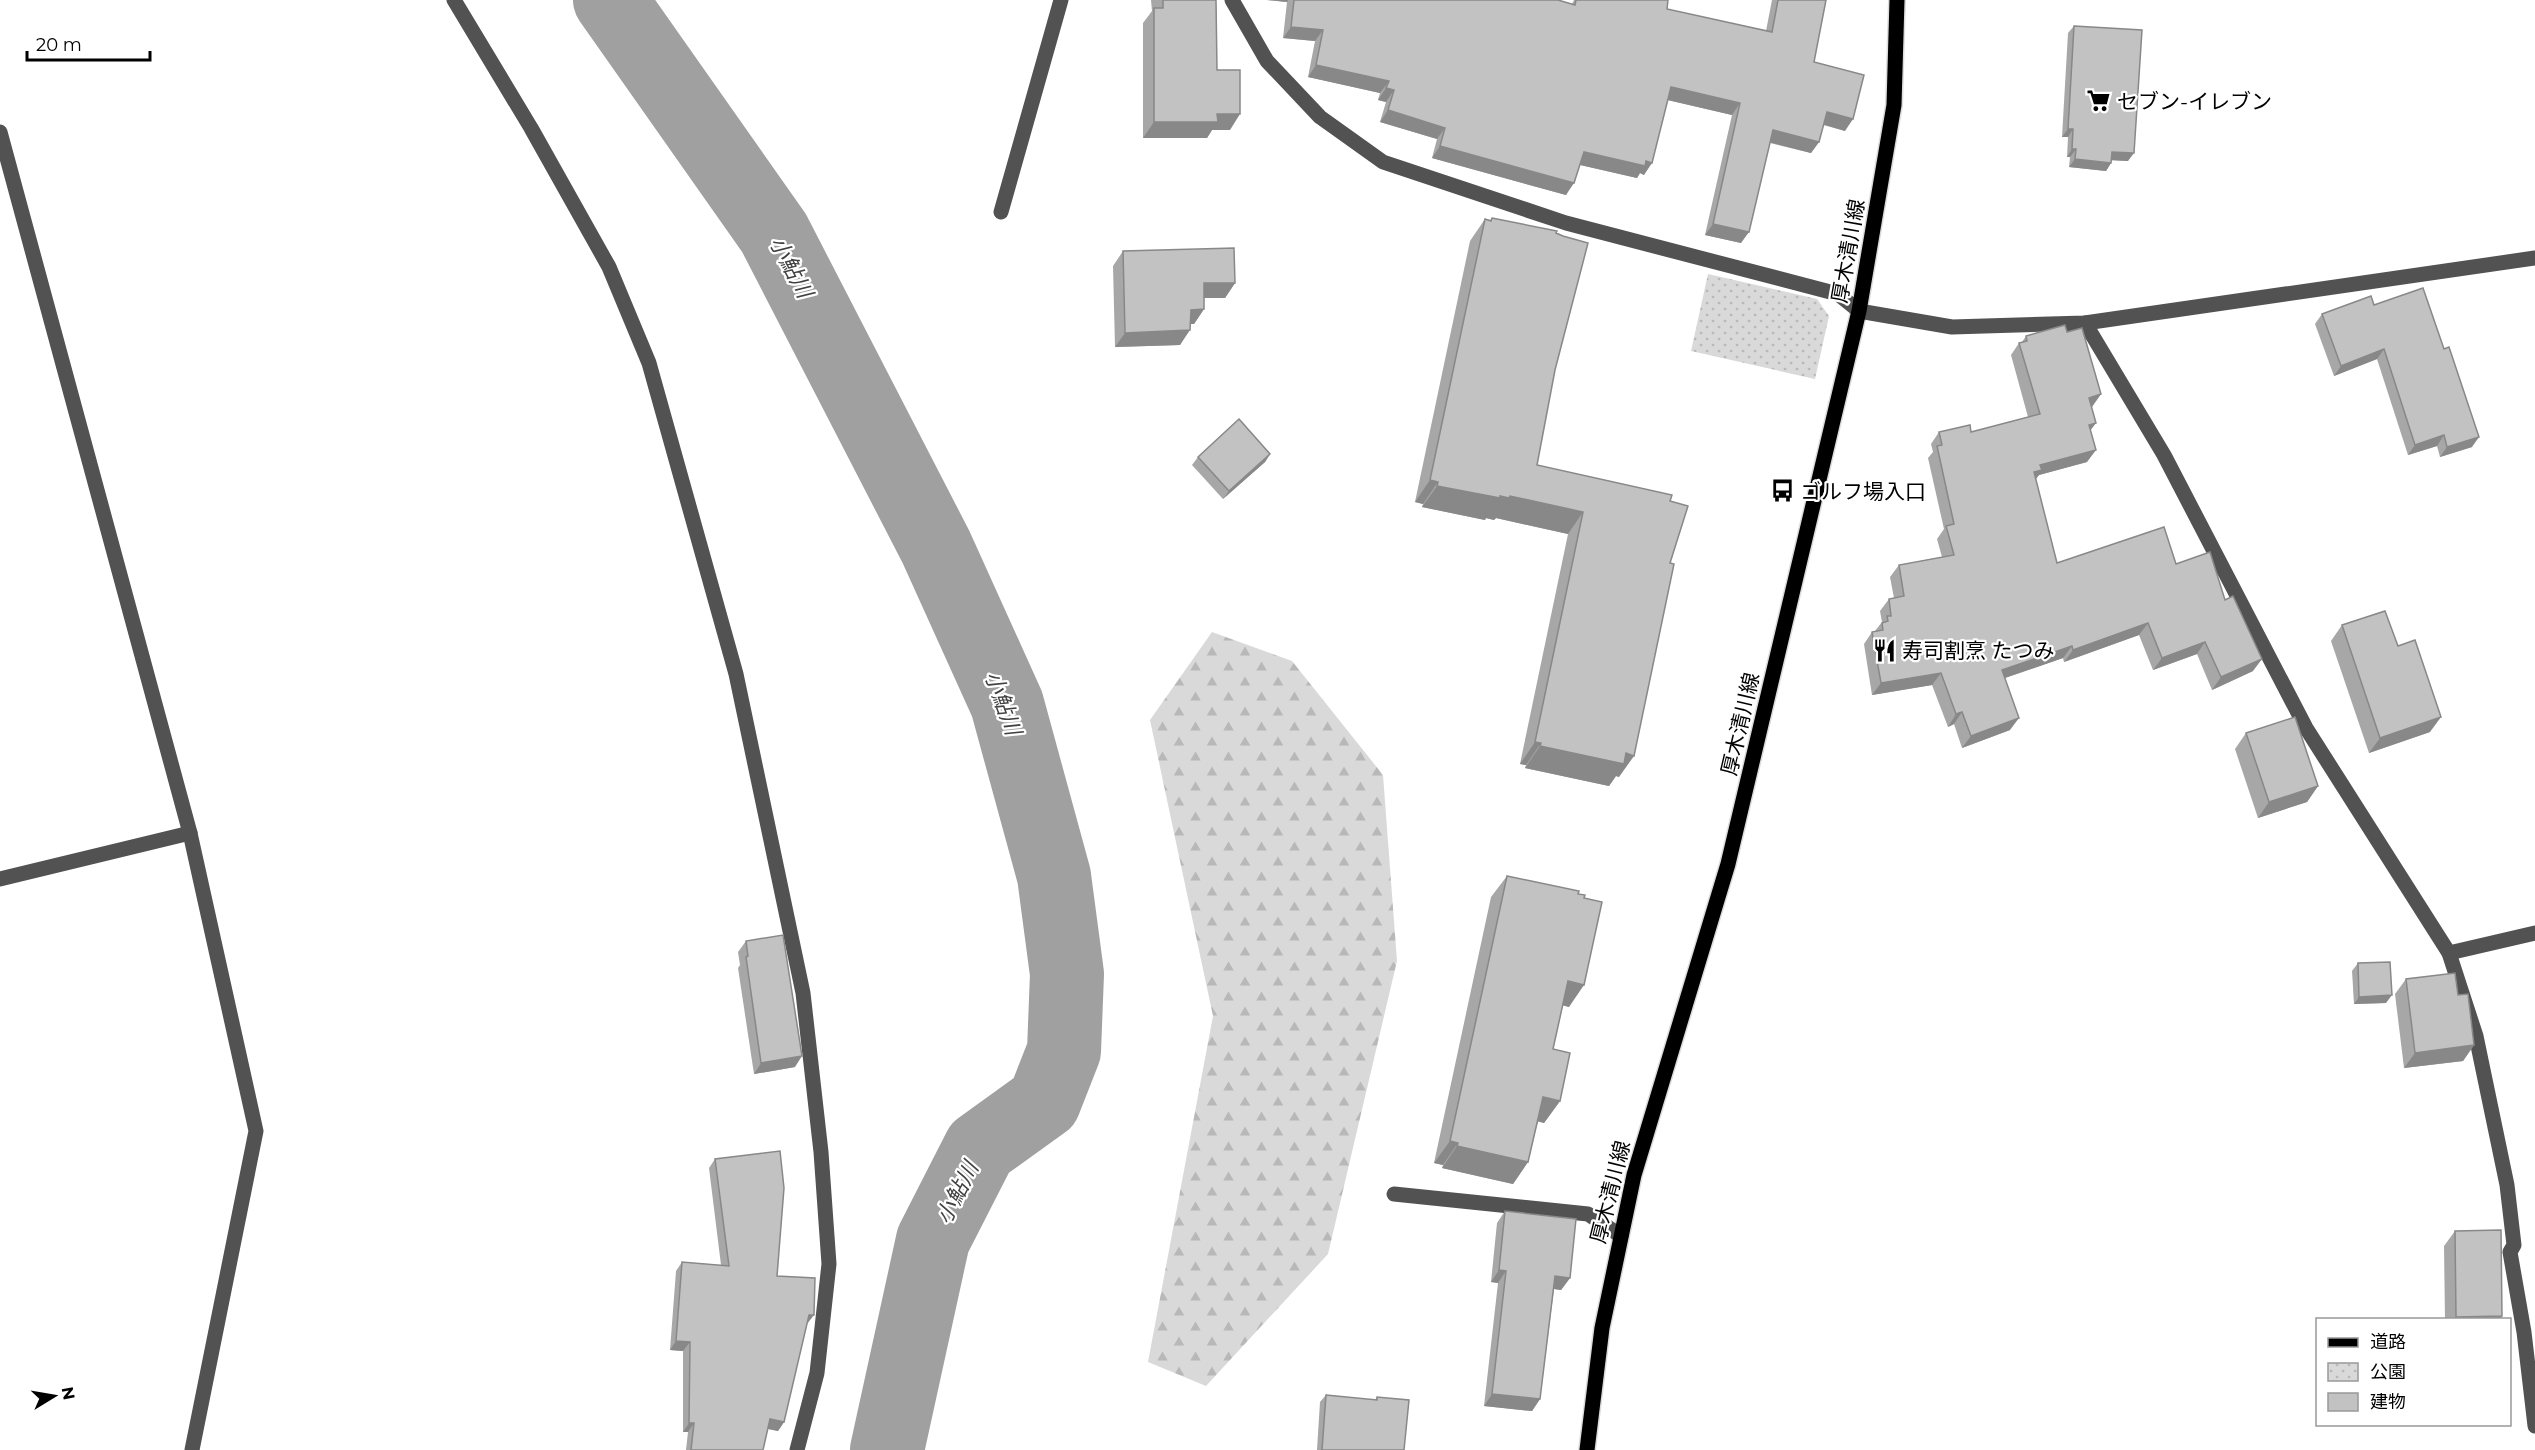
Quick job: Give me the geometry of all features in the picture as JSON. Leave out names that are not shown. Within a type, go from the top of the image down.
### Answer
[{"type":"main road","name":"厚木清川線","points":[[1587,1450],[1602,1328],[1634,1175],[1728,864],[1859,311],[1894,105],[1897,0]]},
{"type":"street","points":[[454,0],[531,128],[609,267],[649,363],[736,674],[803,993],[821,1152],[829,1264],[817,1373],[797,1450]]},
{"type":"street","points":[[1001,212],[1061,0]]},
{"type":"street","points":[[1232,0],[1267,61],[1320,117],[1383,162],[1566,223],[1838,294],[1859,311],[1952,327],[2085,323],[2535,258]]},
{"type":"street","points":[[0,132],[190,833],[256,1131],[192,1450]]},
{"type":"street","points":[[2085,323],[2164,455],[2306,728],[2449,953],[2476,1036],[2507,1185],[2514,1245],[2511,1252],[2524,1332],[2535,1426]]},
{"type":"street","points":[[0,879],[190,833]]},
{"type":"street","points":[[2449,953],[2535,933]]},
{"type":"street","points":[[1394,1194],[1588,1214],[1620,1236]]},
{"type":"green space","points":[[1708,274],[1817,299],[1829,316],[1815,379],[1691,351]]},
{"type":"green space","points":[[1212,632],[1292,661],[1383,775],[1397,961],[1328,1254],[1206,1386],[1148,1362],[1213,1016],[1150,720]]},
{"type":"building","points":[[1163,0],[1216,0],[1217,70],[1240,70],[1240,114],[1217,114],[1218,122],[1154,122],[1154,8],[1163,8]]},
{"type":"building","points":[[1294,0],[1558,0],[1575,5],[1576,0],[1668,0],[1667,9],[1772,32],[1778,0],[1826,0],[1814,62],[1864,75],[1853,119],[1827,112],[1819,142],[1773,130],[1749,232],[1713,224],[1740,103],[1671,87],[1652,163],[1646,161],[1645,166],[1584,152],[1574,183],[1440,146],[1445,128],[1388,110],[1394,90],[1386,88],[1389,81],[1316,65],[1323,30],[1291,27]]},
{"type":"building","points":[[2074,26],[2142,30],[2134,153],[2112,152],[2111,163],[2075,159],[2076,149],[2072,149],[2073,129],[2068,129]]},
{"type":"building","points":[[1492,218],[1557,231],[1556,233],[1563,236],[1588,243],[1555,370],[1537,465],[1672,495],[1670,501],[1688,506],[1670,563],[1674,564],[1634,756],[1626,753],[1624,764],[1540,746],[1541,743],[1535,742],[1583,512],[1510,496],[1509,498],[1500,496],[1500,498],[1437,486],[1438,482],[1430,480],[1485,219],[1491,221]]},
{"type":"building","points":[[1234,248],[1235,283],[1204,283],[1204,309],[1191,310],[1190,330],[1125,333],[1123,251]]},
{"type":"building","points":[[2423,288],[2444,349],[2449,347],[2479,437],[2447,447],[2444,435],[2415,445],[2384,349],[2341,366],[2322,314],[2371,296],[2374,305]]},
{"type":"building","points":[[2065,325],[2067,332],[2082,328],[2101,394],[2089,398],[2096,423],[2089,425],[2096,450],[2040,465],[2042,470],[2034,472],[2057,563],[2164,527],[2176,564],[2210,552],[2225,600],[2233,596],[2262,659],[2221,677],[2205,642],[2162,658],[2148,623],[2073,650],[2072,646],[2002,670],[2019,718],[1971,736],[1962,712],[1956,714],[1941,673],[1881,683],[1872,632],[1883,630],[1882,623],[1888,621],[1887,616],[1891,616],[1889,599],[1904,596],[1899,565],[1954,555],[1946,526],[1954,524],[1937,446],[1942,445],[1939,432],[1970,425],[1971,432],[2040,414],[2019,343],[2027,341],[2026,336]]},
{"type":"building","points":[[1239,419],[1270,454],[1229,491],[1198,457]]},
{"type":"building","points":[[2385,611],[2398,646],[2415,640],[2441,717],[2380,738],[2342,625]]},
{"type":"building","points":[[2295,717],[2318,786],[2269,802],[2246,733]]},
{"type":"building","points":[[1507,876],[1579,891],[1578,894],[1585,895],[1584,898],[1602,902],[1584,985],[1568,981],[1553,1049],[1570,1053],[1560,1101],[1543,1097],[1528,1162],[1457,1146],[1458,1143],[1450,1141]]},
{"type":"building","points":[[783,935],[802,1056],[761,1063],[746,957],[748,956],[746,941]]},
{"type":"building","points":[[2390,962],[2392,995],[2359,997],[2358,963]]},
{"type":"building","points":[[2455,973],[2458,995],[2468,994],[2474,1045],[2415,1053],[2406,979]]},
{"type":"building","points":[[780,1151],[784,1188],[777,1276],[815,1278],[814,1315],[809,1315],[784,1422],[770,1419],[763,1450],[691,1450],[694,1423],[689,1423],[690,1342],[676,1341],[682,1262],[729,1266],[715,1159]]},
{"type":"building","points":[[1505,1211],[1576,1219],[1570,1278],[1555,1276],[1540,1399],[1492,1394],[1506,1271],[1499,1270]]},
{"type":"building","points":[[2501,1230],[2502,1316],[2456,1317],[2455,1231]]},
{"type":"building","points":[[1326,1395],[1377,1400],[1377,1397],[1409,1400],[1404,1450],[1322,1450]]},
{"type":"waterway","name":"小鮎川","points":[[610,0],[774,233],[936,547],[1007,704],[1054,876],[1067,974],[1064,1051],[1044,1102],[980,1148],[933,1240],[887,1450]]},
{"type":"place","name":"セブン-イレブン","points":[[2099,101]]},
{"type":"place","name":"ゴルフ場入口","points":[[1782,491]]},
{"type":"place","name":"寿司割烹 たつみ","points":[[1884,650]]}]
